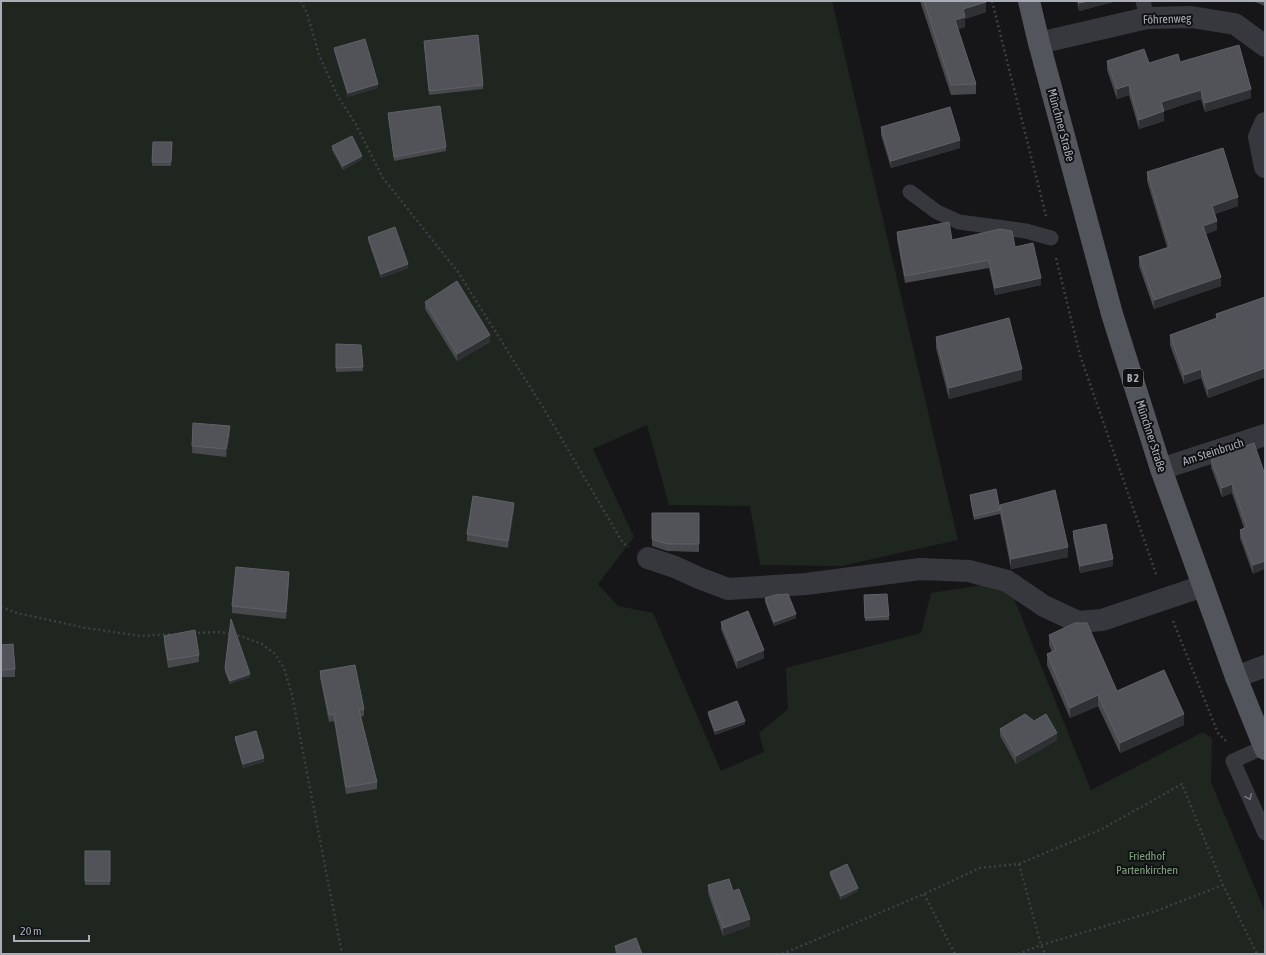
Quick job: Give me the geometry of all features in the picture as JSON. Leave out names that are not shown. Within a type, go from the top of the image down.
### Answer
[{"type":"main road","name":"Münchner Straße","points":[[1029,1],[1112,314],[1161,469],[1202,586],[1236,677],[1265,748]]},
{"type":"street","name":"Föhrenweg","points":[[1039,43],[1145,9],[1191,18],[1235,24],[1265,46]]},
{"type":"street","points":[[1265,124],[1259,137],[1265,167]]},
{"type":"street","name":"Am Steinbruch","points":[[1161,469],[1265,435]]},
{"type":"street","points":[[648,558],[675,567],[728,589],[806,584],[920,569],[969,571],[1007,581],[1044,606],[1078,622],[1102,620],[1147,606],[1164,598],[1202,586]]},
{"type":"street","points":[[1236,677],[1265,666]]},
{"type":"lane","points":[[910,192],[937,212],[959,222],[1026,232],[1051,238]]},
{"type":"lane","points":[[1265,748],[1234,761],[1265,833]]},
{"type":"path","points":[[301,1],[307,13],[319,55],[338,97],[355,123],[383,178],[458,272],[544,409],[623,543],[648,558]]},
{"type":"path","points":[[992,1],[1080,355],[1164,598],[1218,733]]},
{"type":"path","points":[[1,606],[17,613],[86,628],[141,636],[177,634]]},
{"type":"path","points":[[191,633],[220,632],[241,636],[262,644],[274,653],[284,668],[294,703],[342,954]]},
{"type":"path","points":[[782,954],[924,894],[980,868],[1019,864],[1102,828],[1182,784],[1223,885],[1257,954]]},
{"type":"path","points":[[1019,864],[1041,945],[1045,954]]},
{"type":"path","points":[[1018,954],[1041,945],[1156,911],[1223,885]]},
{"type":"path","points":[[924,894],[955,954]]},
{"type":"green space","name":"Friedhof Partenkirchen","points":[[1,1],[832,1],[958,540],[841,566],[760,565],[750,506],[669,505],[647,425],[593,449],[634,537],[598,584],[618,606],[653,613],[721,771],[764,752],[759,733],[788,709],[786,668],[921,633],[931,593],[1007,581],[1091,790],[1203,732],[1212,738],[1211,782],[1265,912],[1265,954],[1,954]]},
{"type":"building","points":[[924,1],[986,1],[963,9],[965,17],[955,20],[976,84],[951,85]]},
{"type":"building","points":[[1078,1],[1089,1],[1079,3]]},
{"type":"building","points":[[478,35],[483,85],[429,91],[424,41]]},
{"type":"building","points":[[365,39],[378,84],[348,93],[334,48]]},
{"type":"building","points":[[1239,45],[1251,89],[1205,103],[1201,90],[1161,102],[1164,111],[1139,120],[1129,85],[1117,89],[1107,61],[1144,49],[1149,63],[1178,54],[1180,62]]},
{"type":"building","points":[[440,106],[446,147],[394,157],[388,113]]},
{"type":"building","points":[[950,107],[960,140],[891,161],[881,127]]},
{"type":"building","points":[[352,136],[362,156],[343,166],[332,146]]},
{"type":"building","points":[[153,142],[172,142],[171,162],[152,162]]},
{"type":"building","points":[[1223,148],[1238,197],[1212,206],[1217,221],[1203,226],[1221,277],[1154,300],[1139,257],[1170,247],[1147,172]]},
{"type":"building","points":[[949,222],[952,240],[1000,229],[1012,231],[1015,247],[1033,243],[1041,278],[995,288],[989,260],[905,276],[897,232]]},
{"type":"building","points":[[395,227],[408,264],[381,274],[368,237]]},
{"type":"building","points":[[457,281],[490,335],[457,354],[425,302]]},
{"type":"building","points":[[1265,297],[1265,368],[1208,389],[1201,369],[1184,375],[1170,335],[1217,318],[1216,314]]},
{"type":"building","points":[[1009,318],[1022,369],[949,388],[936,337]]},
{"type":"building","points":[[336,344],[361,345],[363,367],[336,368]]},
{"type":"building","points":[[193,423],[230,426],[226,449],[192,446]]},
{"type":"building","points":[[1254,443],[1265,475],[1265,561],[1253,565],[1240,530],[1247,527],[1232,484],[1222,488],[1211,459]]},
{"type":"building","points":[[996,489],[1000,510],[974,516],[970,495]]},
{"type":"building","points":[[1055,490],[1068,547],[1011,559],[1000,505]]},
{"type":"building","points":[[473,496],[514,503],[508,541],[467,534]]},
{"type":"building","points":[[652,513],[699,513],[699,544],[667,544],[652,539]]},
{"type":"building","points":[[1106,524],[1113,559],[1080,566],[1073,531]]},
{"type":"building","points":[[236,567],[289,572],[286,612],[232,606]]},
{"type":"building","points":[[788,594],[796,614],[774,622],[765,598],[775,595]]},
{"type":"building","points":[[887,594],[889,616],[865,618],[864,595]]},
{"type":"building","points":[[748,611],[764,650],[737,661],[721,622]]},
{"type":"building","points":[[231,619],[250,674],[230,681],[225,668]]},
{"type":"building","points":[[1075,623],[1087,623],[1117,691],[1164,670],[1184,714],[1120,743],[1098,695],[1070,708],[1047,654],[1056,650],[1049,635]]},
{"type":"building","points":[[195,630],[199,655],[168,660],[164,636]]},
{"type":"building","points":[[13,644],[15,669],[1,670],[1,645]]},
{"type":"building","points":[[355,665],[364,709],[359,710],[377,782],[346,787],[334,714],[329,715],[320,671]]},
{"type":"building","points":[[737,701],[745,721],[715,731],[708,712]]},
{"type":"building","points":[[1025,714],[1034,721],[1046,714],[1057,733],[1016,756],[1000,729]]},
{"type":"building","points":[[256,731],[264,758],[243,764],[235,737]]},
{"type":"building","points":[[85,851],[110,851],[110,881],[85,881]]},
{"type":"building","points":[[847,864],[858,888],[841,896],[830,872]]},
{"type":"building","points":[[729,879],[733,891],[739,889],[750,919],[723,928],[708,885]]},
{"type":"building","points":[[636,938],[642,954],[618,954],[615,946]]}]
